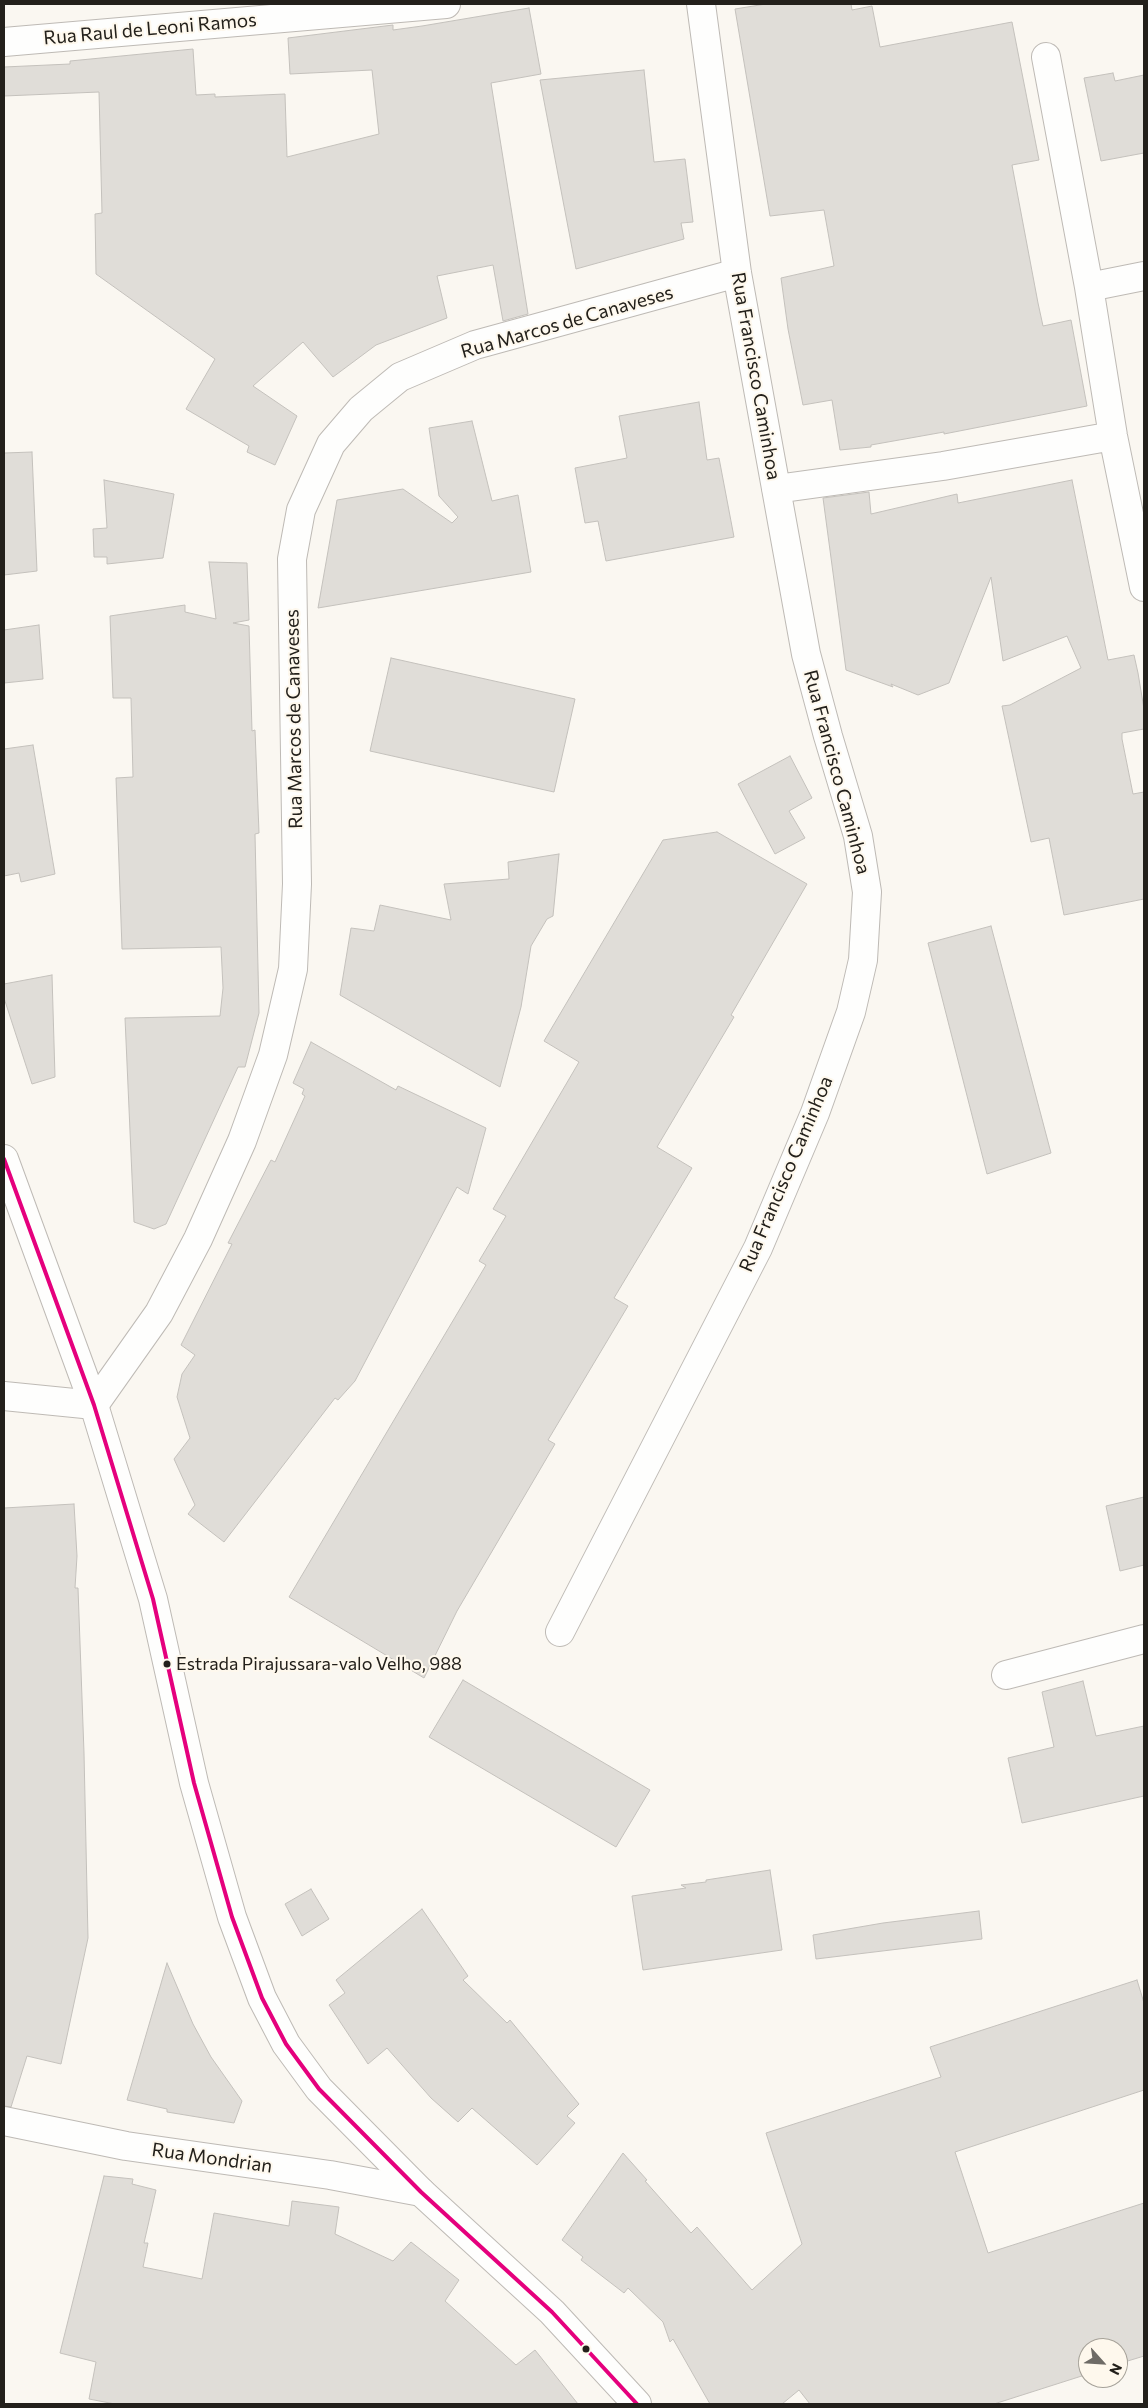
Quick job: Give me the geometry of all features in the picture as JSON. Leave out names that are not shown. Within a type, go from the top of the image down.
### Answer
[{"type":"street","name":"Rua Raul de Leoni Ramos","points":[[4,42],[446,4]]},
{"type":"street","name":"Rua Francisco Caminhoa","points":[[560,1632],[758,1248],[818,1104],[851,1012],[863,960],[867,892],[858,836],[806,654],[737,272],[701,4]]},
{"type":"street","points":[[1046,57],[1089,287],[1113,436],[1144,587]]},
{"type":"street","name":"Rua Marcos de Canaveses","points":[[94,1405],[158,1313],[198,1239],[242,1141],[273,1055],[293,969],[297,884],[292,559],[301,510],[331,444],[361,409],[400,377],[458,352],[737,272]]},
{"type":"street","points":[[1089,287],[1144,276]]},
{"type":"street","points":[[776,489],[943,466],[1113,436]]},
{"type":"street","points":[[4,1159],[94,1405],[153,1599],[194,1783],[232,1917],[262,1998],[286,2044],[319,2089],[421,2192],[552,2312],[637,2404]]},
{"type":"street","points":[[4,1396],[94,1405]]},
{"type":"street","points":[[1006,1675],[1144,1639]]},
{"type":"street","name":"Rua Mondrian","points":[[4,2120],[126,2146],[330,2175],[421,2192]]},
{"type":"building","points":[[766,4],[851,4],[852,10],[872,6],[880,47],[1012,22],[1039,160],[1012,165],[1038,303],[1043,326],[1071,320],[1087,406],[944,434],[944,432],[871,445],[871,447],[840,450],[832,400],[803,405],[788,329],[781,278],[834,266],[824,210],[770,216],[735,9]]},
{"type":"building","points":[[529,8],[541,74],[491,83],[528,314],[503,321],[493,265],[437,276],[447,318],[376,345],[333,377],[303,342],[253,386],[297,416],[275,465],[247,452],[249,446],[186,409],[215,359],[96,274],[95,214],[102,213],[99,92],[4,96],[4,67],[70,64],[70,61],[193,49],[196,95],[215,94],[215,97],[285,94],[287,157],[379,134],[372,70],[290,74],[288,38],[393,25],[393,30]]},
{"type":"building","points":[[644,70],[654,162],[685,159],[693,222],[681,223],[684,239],[576,269],[540,80]]},
{"type":"building","points":[[1113,73],[1115,81],[1144,75],[1144,153],[1101,161],[1084,78]]},
{"type":"building","points":[[699,402],[707,460],[719,458],[734,537],[606,561],[598,521],[585,523],[575,468],[627,458],[619,416]]},
{"type":"building","points":[[472,421],[492,501],[518,495],[531,572],[318,608],[337,500],[403,489],[452,523],[458,517],[439,496],[429,428]]},
{"type":"building","points":[[32,452],[37,571],[4,575],[4,453]]},
{"type":"building","points":[[104,480],[174,494],[163,558],[107,564],[107,557],[94,557],[93,529],[107,528]]},
{"type":"building","points":[[1072,480],[1108,660],[1134,655],[1138,673],[1144,709],[1144,729],[1122,733],[1122,739],[1133,794],[1144,792],[1144,899],[1064,915],[1049,838],[1031,842],[1002,706],[1010,705],[1081,668],[1067,636],[1003,661],[991,577],[949,683],[918,695],[891,684],[893,687],[846,670],[823,498],[869,492],[871,514],[957,494],[958,503]]},
{"type":"building","points":[[209,562],[247,563],[249,620],[233,623],[249,626],[252,731],[255,730],[259,833],[255,834],[259,1013],[245,1067],[238,1067],[166,1224],[154,1229],[134,1222],[125,1018],[220,1016],[223,988],[221,947],[122,949],[116,778],[133,777],[131,698],[113,698],[110,616],[185,605],[185,612],[216,619]]},
{"type":"building","points":[[39,625],[43,679],[4,683],[4,630]]},
{"type":"building","points":[[391,658],[575,699],[554,792],[370,751]]},
{"type":"building","points":[[33,745],[55,874],[21,882],[19,873],[4,876],[4,749]]},
{"type":"building","points":[[790,756],[812,798],[789,811],[805,838],[775,854],[738,784]]},
{"type":"building","points":[[717,832],[807,884],[731,1015],[734,1017],[657,1147],[692,1168],[614,1298],[628,1306],[548,1440],[555,1444],[457,1611],[424,1678],[289,1597],[486,1265],[479,1261],[506,1216],[493,1209],[579,1062],[544,1041],[663,840]]},
{"type":"building","points":[[559,854],[553,916],[547,919],[531,946],[521,1007],[500,1087],[340,995],[351,928],[374,931],[380,905],[451,920],[444,884],[509,879],[508,862]]},
{"type":"building","points":[[991,926],[1051,1153],[987,1174],[928,943]]},
{"type":"building","points":[[52,975],[55,1077],[32,1084],[4,998],[4,984]]},
{"type":"building","points":[[311,1042],[396,1090],[398,1086],[486,1128],[468,1194],[457,1187],[355,1381],[338,1400],[335,1398],[224,1542],[188,1514],[195,1505],[174,1459],[190,1438],[177,1397],[182,1374],[195,1355],[181,1345],[232,1244],[228,1243],[271,1160],[275,1162],[305,1096],[302,1094],[304,1089],[293,1083]]},
{"type":"building","points":[[1144,1497],[1144,1565],[1120,1571],[1106,1506]]},
{"type":"building","points":[[74,1504],[77,1556],[75,1588],[78,1588],[84,1753],[88,1938],[61,2064],[27,2056],[11,2107],[4,2106],[4,1508]]},
{"type":"building","points":[[463,1680],[650,1790],[616,1847],[429,1737]]},
{"type":"building","points":[[1083,1681],[1096,1736],[1144,1726],[1144,1796],[1022,1823],[1008,1758],[1054,1747],[1042,1692]]},
{"type":"building","points":[[770,1870],[782,1950],[643,1970],[632,1896],[686,1888],[681,1885]]},
{"type":"building","points":[[311,1889],[329,1919],[302,1936],[285,1904]]},
{"type":"building","points":[[422,1909],[468,1976],[463,1980],[507,2023],[510,2020],[579,2104],[567,2116],[575,2123],[537,2165],[472,2108],[458,2122],[431,2098],[387,2048],[368,2064],[329,2005],[345,1993],[336,1980]]},
{"type":"building","points":[[979,1911],[982,1939],[816,1959],[813,1935],[883,1923]]},
{"type":"building","points":[[167,1963],[193,2024],[211,2057],[242,2101],[234,2123],[167,2112],[167,2109],[127,2100]]},
{"type":"building","points":[[1137,1980],[1144,2003],[1144,2090],[955,2152],[988,2253],[1144,2203],[1144,2356],[1128,2361],[1128,2338],[1078,2338],[1078,2377],[994,2404],[810,2404],[799,2390],[782,2404],[710,2404],[673,2339],[670,2342],[663,2322],[628,2288],[624,2293],[581,2260],[583,2257],[562,2240],[623,2153],[691,2233],[697,2227],[752,2290],[802,2244],[766,2133],[941,2077],[930,2047]]},
{"type":"building","points":[[104,2176],[133,2179],[132,2184],[156,2190],[144,2243],[148,2243],[143,2267],[202,2279],[214,2213],[289,2226],[292,2201],[339,2207],[335,2234],[393,2261],[411,2242],[459,2280],[445,2301],[516,2365],[535,2350],[578,2404],[115,2404],[89,2399],[96,2362],[60,2353]]},
{"type":"transit line","points":[[4,1159],[94,1405],[153,1599],[194,1783],[232,1917],[262,1998],[286,2044],[319,2089],[421,2192],[552,2312],[637,2404]]},
{"type":"place","name":"Estrada Pirajussara-valo Velho, 988","points":[[167,1664]]}]
